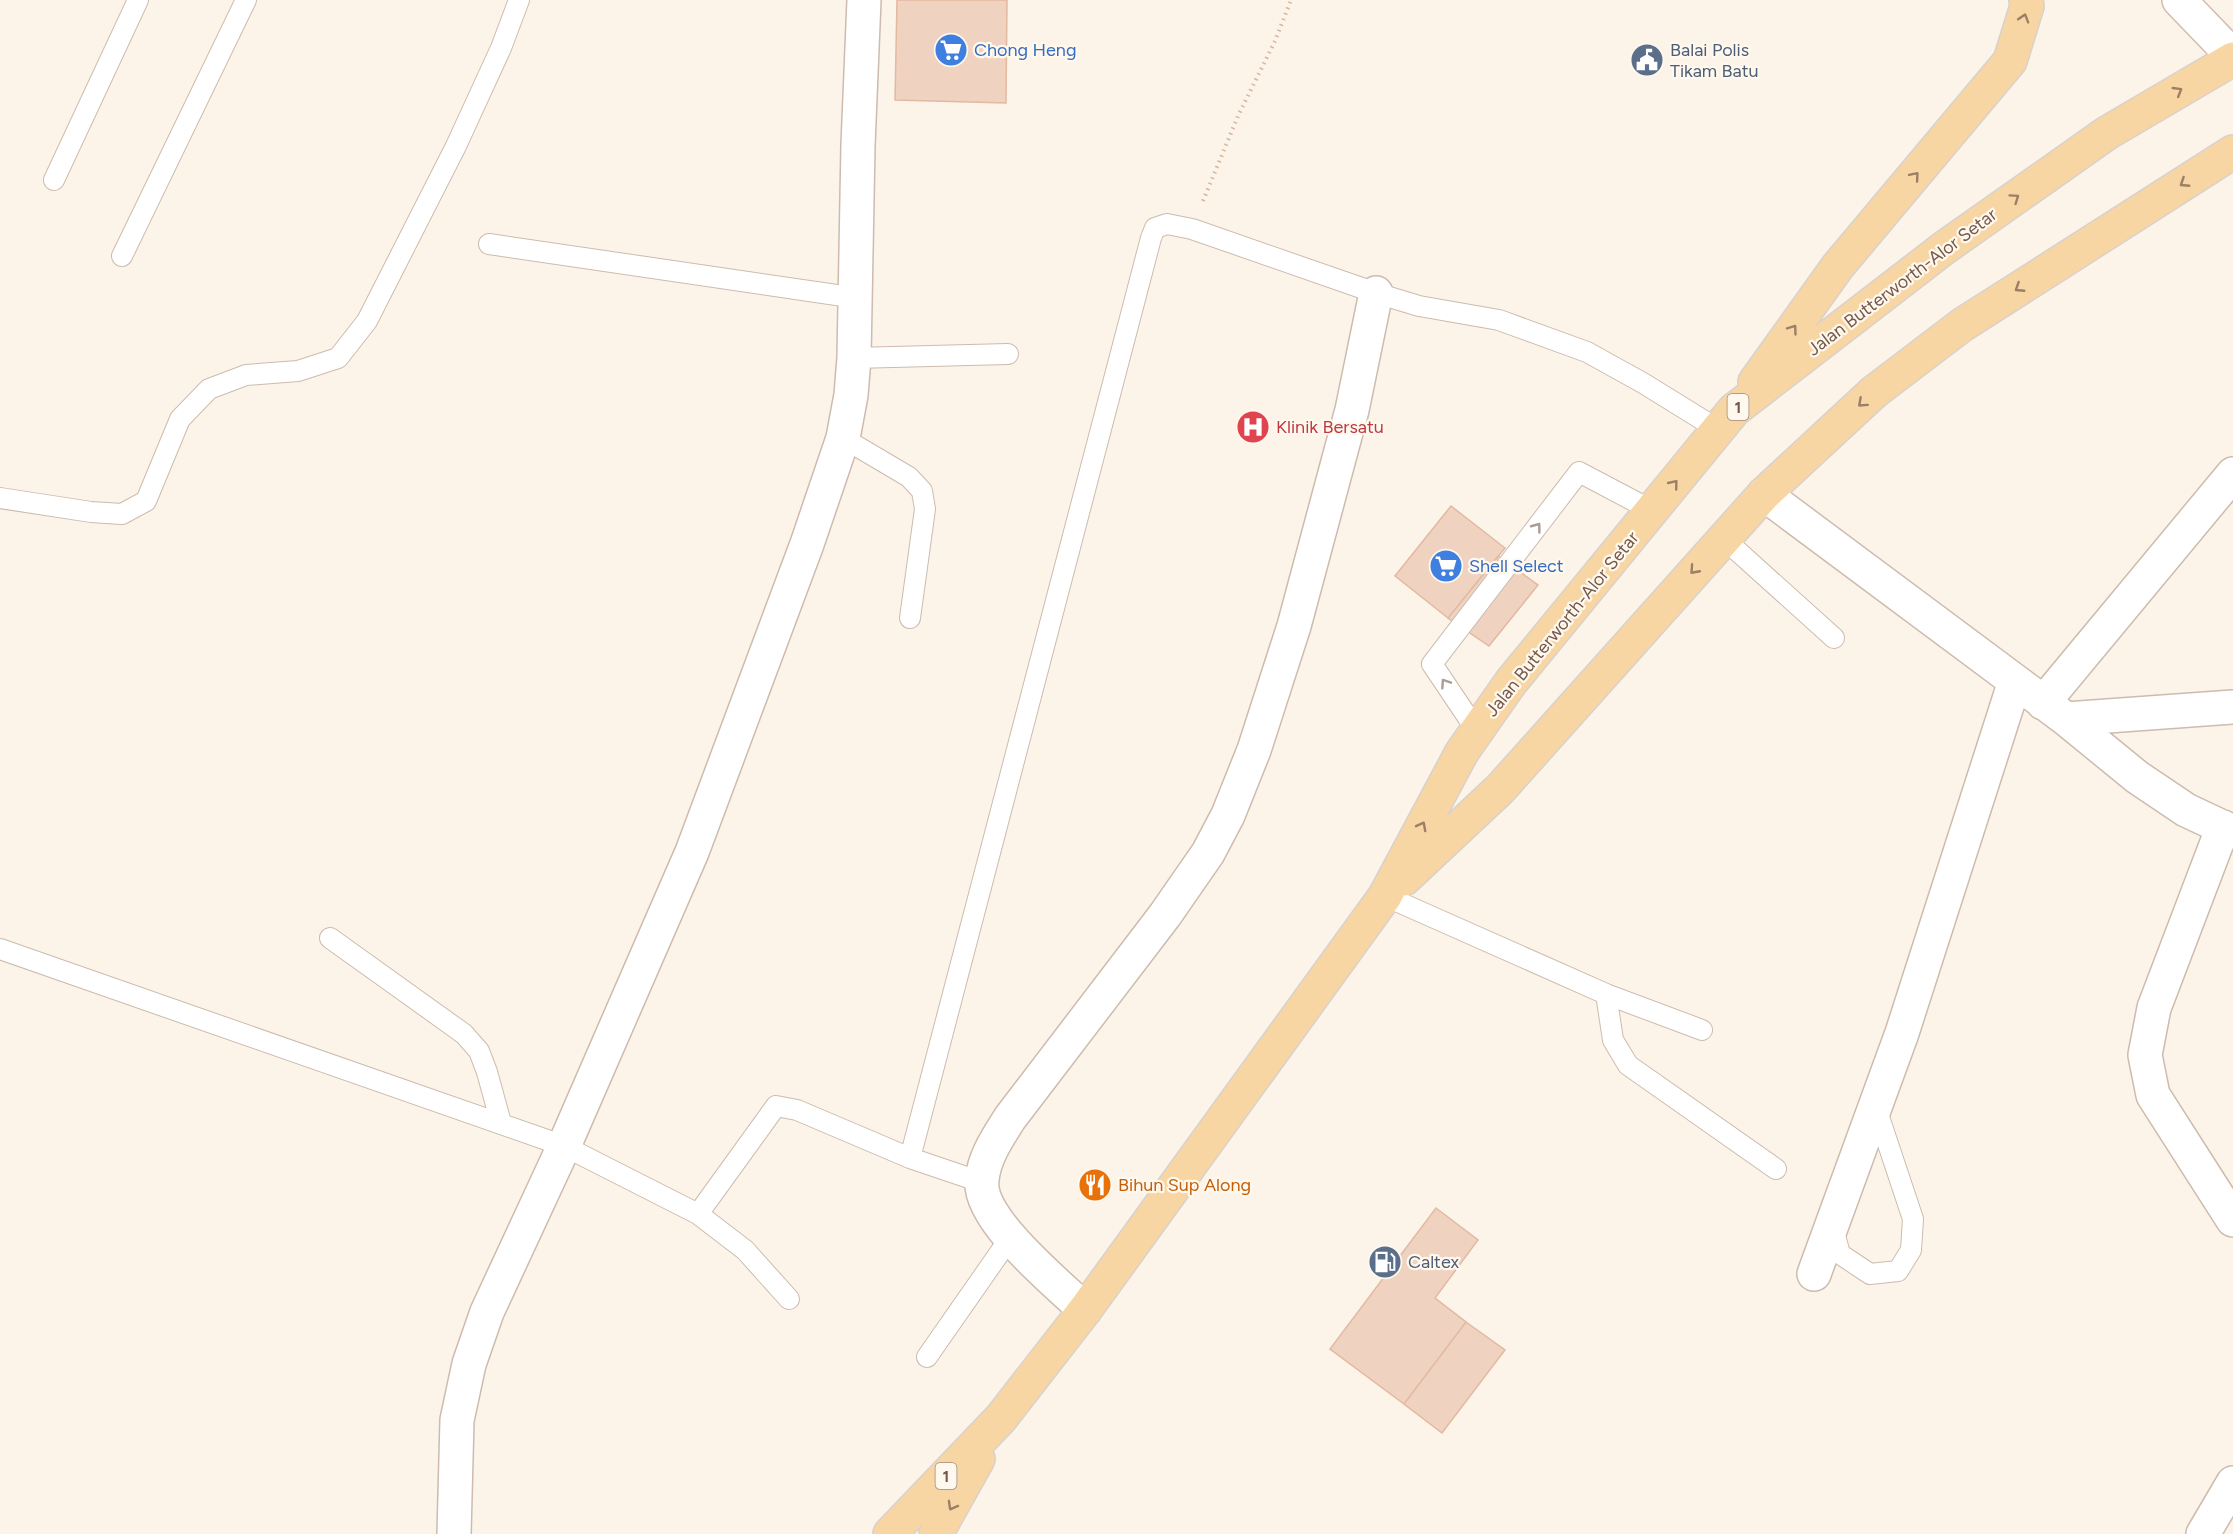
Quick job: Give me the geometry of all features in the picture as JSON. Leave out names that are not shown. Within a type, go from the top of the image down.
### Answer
[{"type":"main road","points":[[1727,420],[1838,266],[2010,61],[2027,6],[2026,0]]},
{"type":"main road","name":"Jalan Butterworth-Alor Setar","points":[[1385,896],[1462,752],[1511,682],[1727,420],[1964,234],[2107,133],[2233,57]]},
{"type":"main road","name":"1","points":[[890,1534],[1001,1418],[1085,1310],[1385,896],[1500,789],[1764,494],[1874,392],[1962,325],[2233,152]]},
{"type":"main road","name":"1","points":[[936,1534],[1001,1418]]},
{"type":"street","points":[[454,1534],[457,1420],[469,1364],[487,1312],[564,1146],[692,852],[803,555],[843,438],[851,395],[857,298],[858,145],[864,0]]},
{"type":"street","points":[[2179,0],[2209,29],[2233,57]]},
{"type":"street","points":[[1085,1310],[1010,1239],[988,1210],[981,1182],[992,1145],[1010,1118],[1165,915],[1208,853],[1228,815],[1254,750],[1294,626],[1352,410],[1376,293]]},
{"type":"street","points":[[2054,711],[2233,474]]},
{"type":"street","points":[[1764,494],[2054,711],[2137,777],[2186,810],[2228,830],[2154,1008],[2145,1055],[2153,1095],[2233,1220]]},
{"type":"street","points":[[1814,1274],[1902,1033],[2014,681]]},
{"type":"street","points":[[2054,711],[2233,707]]},
{"type":"street","points":[[2203,1534],[2233,1483]]},
{"type":"lane","points":[[54,180],[138,0]]},
{"type":"lane","points":[[122,256],[246,0]]},
{"type":"lane","points":[[0,498],[91,512],[122,514],[146,501],[180,419],[209,389],[246,375],[298,371],[338,358],[367,321],[456,146],[501,48],[519,0]]},
{"type":"lane","points":[[910,1158],[1150,238],[1155,228],[1167,224],[1192,229],[1419,306],[1499,320],[1587,352],[1643,383],[1727,420]]},
{"type":"lane","points":[[489,244],[857,298]]},
{"type":"lane","points":[[854,358],[1008,354]]},
{"type":"lane","points":[[843,438],[909,477],[922,491],[925,509],[910,618]]},
{"type":"lane","points":[[1477,731],[1432,664],[1579,472],[1653,510]]},
{"type":"lane","points":[[1723,538],[1834,638]]},
{"type":"lane","points":[[1385,896],[1606,994],[1702,1030]]},
{"type":"lane","points":[[330,938],[464,1034],[479,1051],[501,1124]]},
{"type":"lane","points":[[0,949],[564,1146],[698,1214],[745,1250],[789,1299]]},
{"type":"lane","points":[[1606,994],[1613,1041],[1628,1065],[1776,1169]]},
{"type":"lane","points":[[1832,1224],[1840,1254],[1870,1274],[1898,1271],[1911,1250],[1913,1220],[1875,1105]]},
{"type":"lane","points":[[698,1214],[776,1106],[797,1110],[910,1158],[981,1182]]},
{"type":"lane","points":[[927,1358],[1010,1239]]},
{"type":"path","points":[[1192,229],[1238,116],[1275,41],[1291,0]]},
{"type":"building","name":"Chong Heng","points":[[897,0],[1007,0],[1006,103],[895,100]]},
{"type":"building","name":"Shell Select","points":[[1451,506],[1505,548],[1448,618],[1395,576]]},
{"type":"building","points":[[1498,556],[1538,585],[1489,646],[1448,618]]},
{"type":"building","points":[[1436,1208],[1478,1240],[1435,1298],[1466,1322],[1404,1404],[1330,1349]]},
{"type":"building","points":[[1466,1322],[1505,1350],[1442,1433],[1404,1404]]},
{"type":"place","name":"Chong Heng","points":[[951,50]]},
{"type":"place","name":"Balai Polis Tikam Batu","points":[[1647,60]]},
{"type":"place","name":"Klinik Bersatu","points":[[1253,427]]},
{"type":"place","name":"Shell Select","points":[[1446,566]]},
{"type":"place","name":"Bihun Sup Along","points":[[1095,1185]]},
{"type":"place","name":"Caltex","points":[[1385,1262]]}]
